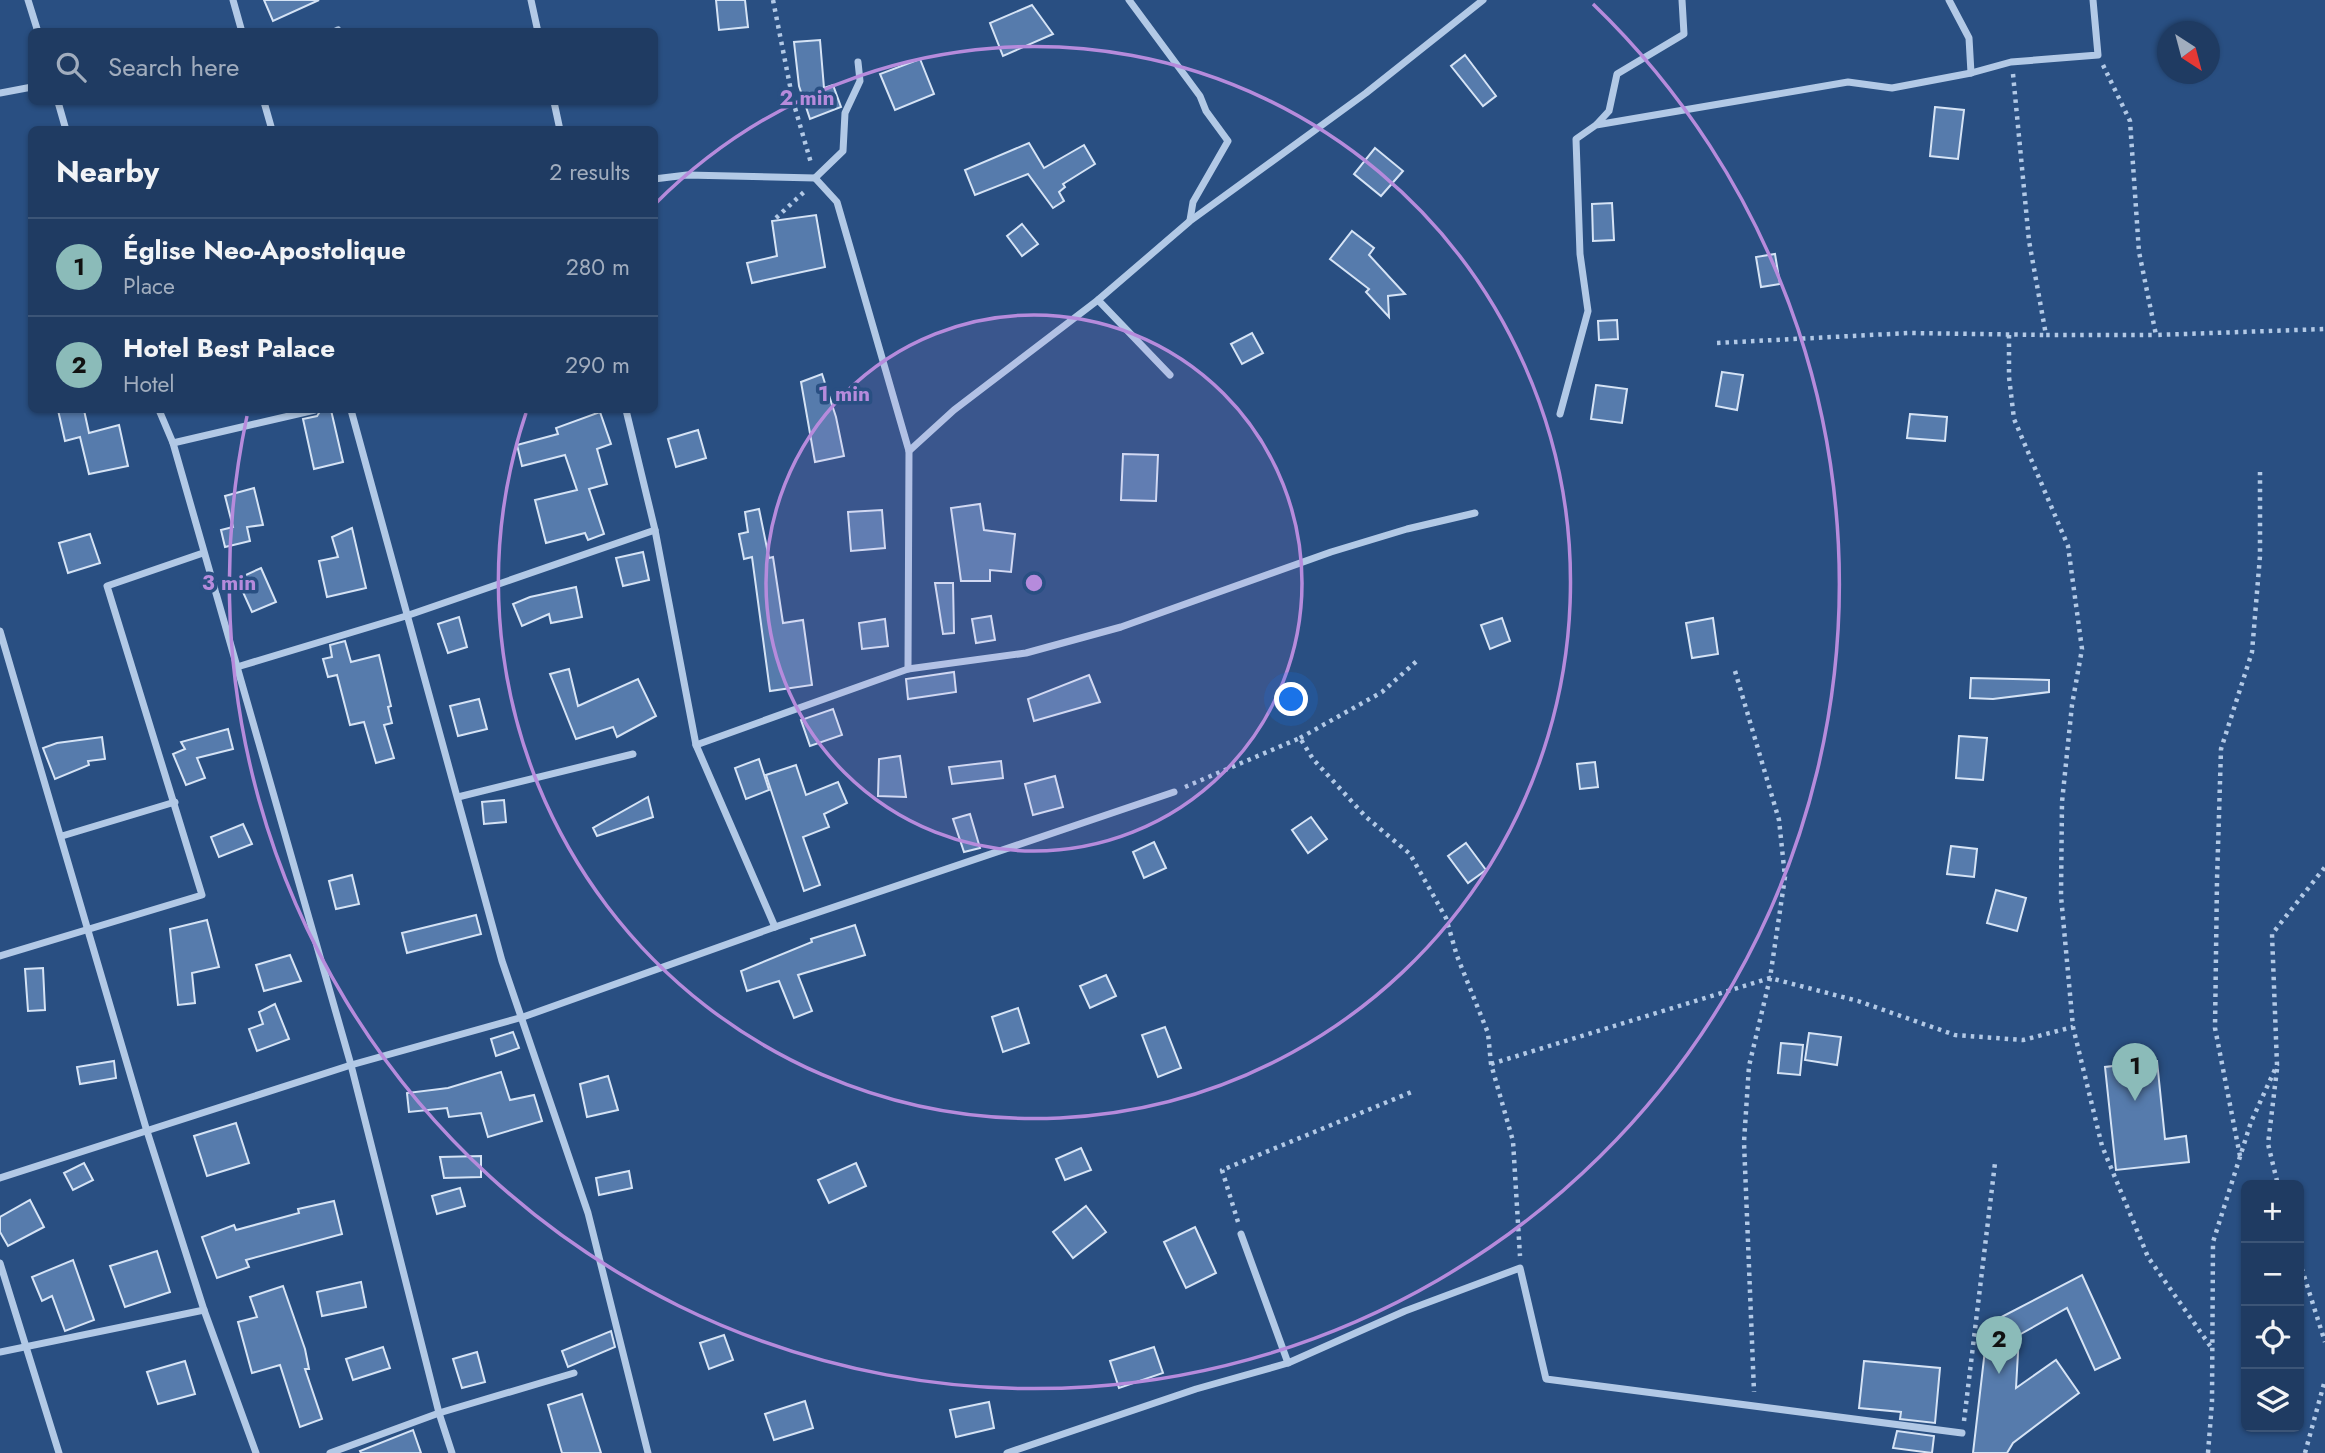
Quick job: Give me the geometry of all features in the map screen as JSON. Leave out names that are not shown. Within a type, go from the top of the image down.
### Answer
[{"type":"street","points":[[28,0],[36,28]]},
{"type":"street","points":[[233,0],[241,28]]},
{"type":"street","points":[[531,0],[537,28]]},
{"type":"street","points":[[1129,0],[1200,96],[1206,111],[1228,141],[1193,202],[1189,220]]},
{"type":"street","points":[[909,451],[954,410],[1098,300],[1189,220],[1366,93],[1483,0]]},
{"type":"street","points":[[1560,414],[1588,311],[1580,254],[1576,139],[1596,125],[1609,111],[1617,74],[1684,34],[1682,0]]},
{"type":"street","points":[[1949,0],[1969,38],[1970,74]]},
{"type":"street","points":[[1596,125],[1848,82],[1892,88],[1970,74],[2011,62],[2098,55],[2094,0]]},
{"type":"street","points":[[815,178],[843,150],[845,113],[860,81],[858,62]]},
{"type":"street","points":[[0,93],[28,88]]},
{"type":"street","points":[[59,105],[64,126]]},
{"type":"street","points":[[265,105],[271,126]]},
{"type":"street","points":[[555,105],[559,126]]},
{"type":"street","points":[[658,179],[687,175],[815,178],[837,202],[909,451],[908,669]]},
{"type":"street","points":[[1098,300],[1170,375]]},
{"type":"street","points":[[160,413],[173,443],[351,1065],[439,1413],[452,1453]]},
{"type":"street","points":[[173,443],[302,413]]},
{"type":"street","points":[[352,413],[498,948],[588,1213],[648,1453]]},
{"type":"street","points":[[627,413],[655,530],[696,745],[775,927]]},
{"type":"street","points":[[696,745],[908,669],[1026,653],[1097,634],[1331,552],[1406,529],[1475,513]]},
{"type":"street","points":[[237,667],[406,616],[655,530]]},
{"type":"street","points":[[0,956],[202,895],[107,586],[203,553]]},
{"type":"street","points":[[0,631],[146,1128],[204,1310],[256,1453]]},
{"type":"street","points":[[458,797],[633,754]]},
{"type":"street","points":[[0,1178],[146,1128],[351,1065],[523,1017],[775,927],[1174,792]]},
{"type":"street","points":[[62,836],[175,802]]},
{"type":"street","points":[[1241,1234],[1289,1363]]},
{"type":"street","points":[[0,1263],[28,1346],[59,1453]]},
{"type":"street","points":[[1007,1453],[1196,1389],[1289,1363],[1405,1311],[1520,1268],[1546,1379],[1962,1433]]},
{"type":"street","points":[[0,1352],[204,1310]]},
{"type":"street","points":[[330,1453],[439,1413],[574,1373]]},
{"type":"path","points":[[773,0],[793,101],[815,178],[776,218]]},
{"type":"path","points":[[2098,55],[2130,121],[2139,252],[2156,335]]},
{"type":"path","points":[[2011,62],[2029,241],[2046,335]]},
{"type":"path","points":[[1717,344],[1909,333],[2156,335],[2325,329]]},
{"type":"path","points":[[2009,335],[2008,377],[2014,419],[2068,547],[2082,649],[2072,705],[2062,802],[2062,896],[2073,1027],[2102,1146],[2148,1257],[2213,1350]]},
{"type":"path","points":[[2240,1156],[2214,1028],[2221,749],[2252,652],[2260,556],[2260,472]]},
{"type":"path","points":[[1174,792],[1300,738],[1382,692],[1418,660]]},
{"type":"path","points":[[1735,671],[1779,820],[1785,877],[1770,978],[1749,1066],[1744,1142],[1755,1407]]},
{"type":"path","points":[[1300,738],[1313,759],[1366,817],[1410,853],[1430,884],[1446,918],[1457,956],[1488,1033],[1491,1065],[1513,1142],[1520,1268]]},
{"type":"path","points":[[2277,1180],[2268,1144],[2277,1065],[2272,934],[2325,867]]},
{"type":"path","points":[[1491,1065],[1770,978],[1858,1001],[1955,1035],[2023,1040],[2073,1027]]},
{"type":"path","points":[[2208,1453],[2213,1350],[2213,1242],[2240,1156],[2277,1065]]},
{"type":"path","points":[[1241,1234],[1222,1170],[1414,1091]]},
{"type":"path","points":[[1962,1433],[1994,1163]]},
{"type":"path","points":[[2304,1276],[2325,1342]]},
{"type":"path","points":[[2305,1453],[2325,1380]]},
{"type":"building","points":[[264,0],[319,0],[273,21]]},
{"type":"building","points":[[716,0],[745,0],[748,27],[719,30]]},
{"type":"building","points":[[1032,5],[1053,34],[1003,56],[990,23]]},
{"type":"building","points":[[820,40],[824,88],[833,85],[841,107],[810,119],[799,86],[794,42]]},
{"type":"building","points":[[1465,55],[1496,96],[1483,106],[1451,66]]},
{"type":"building","points":[[920,59],[934,94],[895,110],[880,74]]},
{"type":"building","points":[[1935,107],[1964,110],[1958,159],[1930,156]]},
{"type":"building","points":[[1029,143],[1044,168],[1084,145],[1095,164],[1063,184],[1065,187],[1059,192],[1064,201],[1053,208],[1028,174],[975,195],[965,170]]},
{"type":"building","points":[[1375,148],[1403,171],[1381,196],[1354,174]]},
{"type":"building","points":[[1612,203],[1614,240],[1593,241],[1592,204]]},
{"type":"building","points":[[816,215],[825,267],[752,283],[747,263],[777,256],[772,221]]},
{"type":"building","points":[[1022,224],[1038,244],[1022,256],[1007,236]]},
{"type":"building","points":[[1352,231],[1374,248],[1369,255],[1405,294],[1388,296],[1389,317],[1366,292],[1369,289],[1330,259]]},
{"type":"building","points":[[1775,254],[1780,284],[1761,287],[1756,257]]},
{"type":"building","points":[[1617,320],[1618,339],[1599,340],[1598,321]]},
{"type":"building","points":[[1252,333],[1263,353],[1242,364],[1231,344]]},
{"type":"building","points":[[1722,372],[1743,375],[1737,410],[1716,406]]},
{"type":"building","points":[[822,374],[836,417],[844,456],[815,462],[801,382]]},
{"type":"building","points":[[1596,385],[1627,389],[1622,423],[1591,419]]},
{"type":"building","points":[[59,413],[85,413],[89,433],[119,425],[128,466],[89,474],[80,437],[65,441]]},
{"type":"building","points":[[319,413],[332,413],[343,462],[314,469],[303,419],[317,416]]},
{"type":"building","points":[[600,413],[611,444],[597,449],[607,484],[589,489],[604,534],[588,540],[585,533],[546,543],[535,500],[577,490],[565,455],[522,466],[517,445],[558,434],[556,428]]},
{"type":"building","points":[[1910,414],[1947,417],[1945,441],[1907,438]]},
{"type":"building","points":[[698,430],[706,458],[676,467],[668,439]]},
{"type":"building","points":[[1123,454],[1158,455],[1156,501],[1121,500]]},
{"type":"building","points":[[254,488],[263,525],[247,527],[250,541],[225,547],[221,530],[233,527],[225,496]]},
{"type":"building","points":[[980,504],[984,530],[1015,534],[1011,572],[990,570],[990,581],[961,581],[951,508]]},
{"type":"building","points":[[759,509],[769,558],[773,557],[783,623],[803,620],[812,685],[770,691],[752,557],[744,559],[739,534],[748,532],[745,512]]},
{"type":"building","points":[[882,510],[885,548],[851,551],[848,512]]},
{"type":"building","points":[[352,528],[366,588],[327,597],[319,561],[338,557],[332,537]]},
{"type":"building","points":[[90,534],[100,563],[68,573],[59,543]]},
{"type":"building","points":[[643,552],[649,580],[623,586],[616,558]]},
{"type":"building","points":[[261,568],[276,602],[252,612],[237,579]]},
{"type":"building","points":[[935,583],[953,583],[954,633],[943,634]]},
{"type":"building","points":[[576,587],[582,617],[551,623],[549,614],[522,626],[513,604],[530,597]]},
{"type":"building","points":[[991,616],[995,640],[976,643],[972,619]]},
{"type":"building","points":[[459,617],[467,647],[448,653],[438,624]]},
{"type":"building","points":[[1502,618],[1510,641],[1490,649],[1481,625]]},
{"type":"building","points":[[1713,618],[1718,654],[1692,658],[1686,623]]},
{"type":"building","points":[[885,619],[888,646],[862,649],[859,623]]},
{"type":"building","points":[[345,641],[351,662],[379,655],[391,706],[388,707],[392,723],[384,725],[394,758],[376,763],[364,722],[350,725],[337,675],[328,677],[323,659],[332,657],[330,645]]},
{"type":"building","points":[[569,669],[578,706],[638,679],[656,716],[617,737],[613,727],[576,739],[550,674]]},
{"type":"building","points":[[954,672],[956,692],[908,699],[906,679]]},
{"type":"building","points":[[1089,675],[1100,702],[1034,721],[1028,699]]},
{"type":"building","points":[[1971,678],[2049,680],[2049,692],[1993,699],[1970,698]]},
{"type":"building","points":[[479,699],[487,729],[458,736],[450,706]]},
{"type":"building","points":[[833,709],[842,735],[810,746],[801,720]]},
{"type":"building","points":[[228,729],[233,749],[197,758],[205,778],[186,785],[173,754],[185,749],[181,742]]},
{"type":"building","points":[[1959,736],[1987,738],[1983,780],[1956,778]]},
{"type":"building","points":[[102,737],[105,759],[88,761],[89,765],[55,779],[43,748],[57,743]]},
{"type":"building","points":[[900,756],[906,797],[878,796],[879,759]]},
{"type":"building","points":[[759,759],[769,790],[746,799],[735,768]]},
{"type":"building","points":[[1001,761],[1003,778],[952,784],[949,767]]},
{"type":"building","points":[[1595,762],[1598,787],[1580,789],[1577,764]]},
{"type":"building","points":[[796,765],[806,795],[838,782],[847,803],[824,814],[829,827],[803,837],[820,885],[804,891],[766,775]]},
{"type":"building","points":[[1055,776],[1063,807],[1033,815],[1025,784]]},
{"type":"building","points":[[648,797],[653,817],[597,836],[593,828]]},
{"type":"building","points":[[504,800],[506,822],[484,824],[482,802]]},
{"type":"building","points":[[970,814],[980,848],[964,852],[953,819]]},
{"type":"building","points":[[1311,817],[1327,839],[1308,853],[1292,830]]},
{"type":"building","points":[[243,824],[252,844],[219,857],[211,837]]},
{"type":"building","points":[[1154,842],[1166,868],[1144,878],[1133,852]]},
{"type":"building","points":[[1466,843],[1486,870],[1468,883],[1448,856]]},
{"type":"building","points":[[1951,846],[1977,849],[1974,877],[1947,874]]},
{"type":"building","points":[[352,875],[359,904],[336,909],[329,881]]},
{"type":"building","points":[[1996,890],[2026,898],[2017,931],[1987,923]]},
{"type":"building","points":[[476,915],[481,934],[407,953],[402,933]]},
{"type":"building","points":[[207,920],[219,967],[192,973],[195,1003],[178,1005],[170,929]]},
{"type":"building","points":[[855,925],[865,955],[798,975],[812,1011],[794,1018],[779,981],[747,991],[741,971],[812,942],[811,939]]},
{"type":"building","points":[[290,955],[301,981],[264,991],[256,965]]},
{"type":"building","points":[[43,968],[45,1010],[28,1011],[25,969]]},
{"type":"building","points":[[1106,975],[1116,996],[1090,1008],[1080,986]]},
{"type":"building","points":[[275,1004],[289,1039],[257,1051],[249,1029],[263,1024],[259,1012]]},
{"type":"building","points":[[1018,1008],[1029,1043],[1003,1052],[992,1017]]},
{"type":"building","points":[[1165,1027],[1181,1068],[1158,1077],[1142,1035]]},
{"type":"building","points":[[513,1032],[519,1048],[496,1056],[491,1039]]},
{"type":"building","points":[[1809,1033],[1841,1037],[1837,1065],[1805,1060]]},
{"type":"building","points":[[1781,1043],[1803,1045],[1800,1075],[1778,1073]]},
{"type":"building","points":[[114,1061],[116,1078],[80,1084],[77,1067]]},
{"type":"building","points":[[2157,1061],[2165,1139],[2186,1136],[2189,1162],[2116,1170],[2105,1067]]},
{"type":"building","points":[[501,1072],[510,1100],[534,1095],[542,1121],[488,1137],[481,1113],[449,1117],[447,1108],[409,1112],[407,1093],[448,1088]]},
{"type":"building","points":[[608,1076],[618,1110],[587,1117],[580,1084]]},
{"type":"building","points":[[236,1123],[249,1163],[207,1176],[194,1136]]},
{"type":"building","points":[[1081,1148],[1091,1170],[1065,1180],[1056,1159]]},
{"type":"building","points":[[481,1156],[481,1177],[444,1178],[440,1157]]},
{"type":"building","points":[[84,1163],[93,1180],[73,1190],[64,1173]]},
{"type":"building","points":[[856,1163],[866,1186],[829,1203],[818,1180]]},
{"type":"building","points":[[629,1171],[632,1188],[599,1195],[596,1178]]},
{"type":"building","points":[[460,1188],[465,1206],[437,1214],[432,1196]]},
{"type":"building","points":[[30,1200],[44,1227],[8,1246],[0,1232],[0,1217]]},
{"type":"building","points":[[334,1201],[342,1234],[246,1260],[249,1267],[217,1278],[202,1237],[234,1225],[236,1230],[299,1213],[298,1209]]},
{"type":"building","points":[[1086,1206],[1106,1232],[1073,1258],[1053,1232]]},
{"type":"building","points":[[1195,1227],[1216,1273],[1186,1288],[1164,1242]]},
{"type":"building","points":[[157,1251],[170,1292],[125,1307],[110,1266]]},
{"type":"building","points":[[73,1260],[94,1320],[65,1331],[52,1296],[42,1301],[32,1277]]},
{"type":"building","points":[[2082,1275],[2120,1358],[2095,1370],[2067,1308],[2019,1335],[2016,1388],[2056,1360],[2079,1393],[2013,1443],[2007,1453],[1973,1453],[1988,1324]]},
{"type":"building","points":[[361,1282],[366,1307],[322,1316],[317,1292]]},
{"type":"building","points":[[283,1286],[305,1349],[309,1369],[305,1369],[322,1419],[300,1427],[280,1365],[252,1373],[238,1322],[257,1317],[250,1297]]},
{"type":"building","points":[[611,1331],[615,1347],[568,1367],[562,1351]]},
{"type":"building","points":[[724,1335],[733,1360],[709,1369],[700,1343]]},
{"type":"building","points":[[383,1347],[390,1368],[353,1380],[346,1359]]},
{"type":"building","points":[[1154,1347],[1163,1373],[1119,1388],[1110,1361]]},
{"type":"building","points":[[477,1352],[485,1382],[462,1388],[453,1359]]},
{"type":"building","points":[[185,1361],[195,1394],[158,1404],[147,1372]]},
{"type":"building","points":[[1864,1361],[1940,1368],[1935,1423],[1900,1419],[1901,1412],[1859,1408]]},
{"type":"building","points":[[582,1394],[601,1453],[562,1453],[548,1405]]},
{"type":"building","points":[[805,1401],[813,1428],[774,1440],[765,1414]]},
{"type":"building","points":[[989,1402],[994,1428],[956,1437],[950,1410]]},
{"type":"building","points":[[413,1430],[421,1453],[360,1451]]},
{"type":"building","points":[[1897,1431],[1934,1436],[1932,1453],[1893,1448]]},
{"type":"place","name":"Église Neo-Apostolique","points":[[2135,1101]]},
{"type":"place","name":"Hotel Best Palace","points":[[1999,1374]]}]
